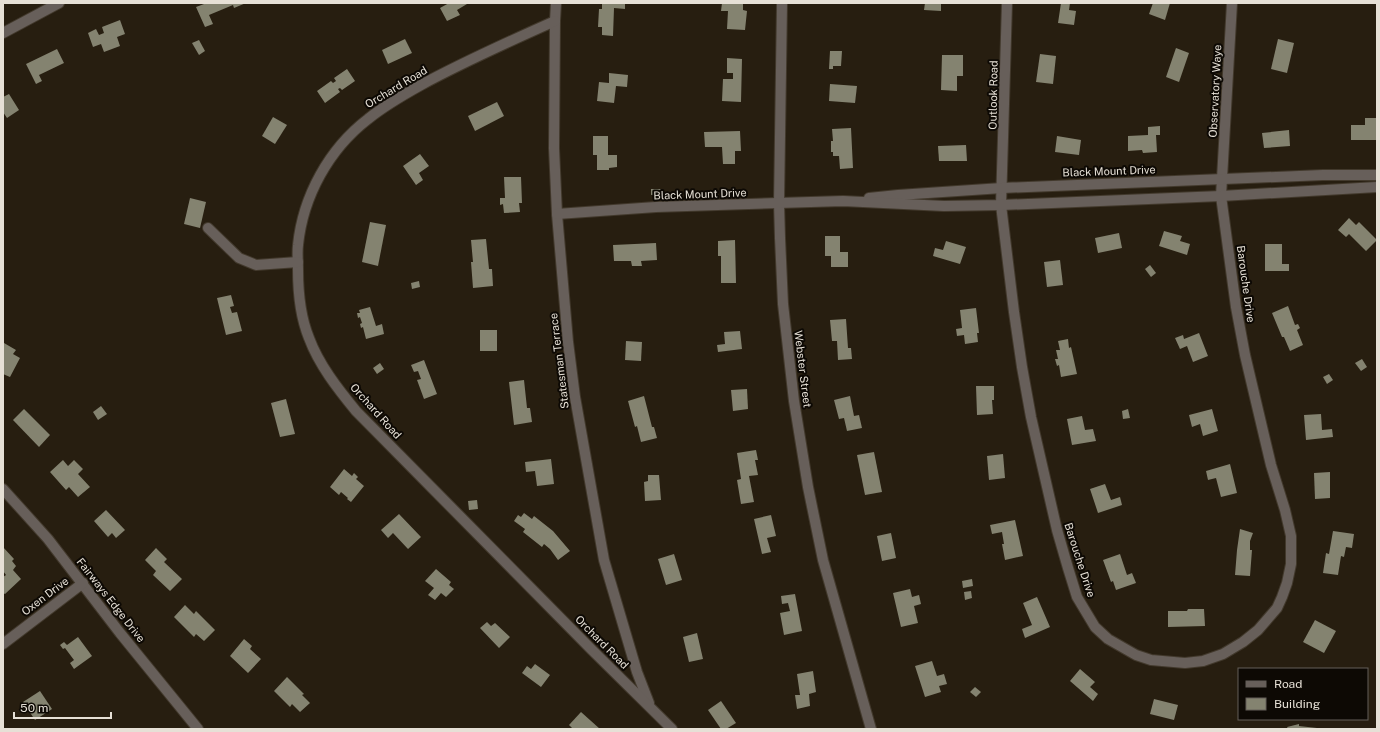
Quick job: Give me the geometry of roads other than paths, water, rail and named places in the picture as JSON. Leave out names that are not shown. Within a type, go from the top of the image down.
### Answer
[{"type":"street","points":[[3,33],[59,3]]},
{"type":"street","name":"Statesman Terrace","points":[[556,3],[554,148],[557,214],[568,342],[576,405],[592,499],[608,573],[636,672],[651,707]]},
{"type":"street","name":"Webster Street","points":[[782,3],[779,203],[783,304],[794,401],[808,487],[823,560],[871,729]]},
{"type":"street","name":"Outlook Road","points":[[1002,188],[1007,3]]},
{"type":"street","name":"Observatory Waye","points":[[1223,179],[1232,3]]},
{"type":"street","name":"Orchard Road","points":[[555,21],[489,50],[404,95],[368,119],[344,140],[330,159],[317,181],[301,227],[298,246],[299,300],[309,340],[335,384],[356,411],[672,729]]},
{"type":"street","name":"Black Mount Drive","points":[[557,214],[656,207],[843,201],[898,195],[1002,188],[1324,175],[1377,175]]},
{"type":"street","name":"Barouche Drive","points":[[1002,188],[1001,205],[1014,312],[1031,417],[1057,530],[1077,597],[1095,627],[1108,639],[1136,655],[1151,660],[1185,663],[1203,661],[1223,654],[1243,642],[1258,630],[1277,608],[1287,583],[1291,564],[1291,536],[1285,510],[1271,465],[1244,355],[1221,196],[1223,179]]},
{"type":"street","name":"Black Mount Drive","points":[[843,201],[944,206],[1001,205],[1221,196],[1377,187]]},
{"type":"street","points":[[208,228],[239,258],[256,265],[298,262]]},
{"type":"street","name":"Fairways Edge Drive","points":[[3,489],[48,539],[120,633],[198,729]]},
{"type":"street","name":"Oxen Drive","points":[[3,644],[83,583]]}]
